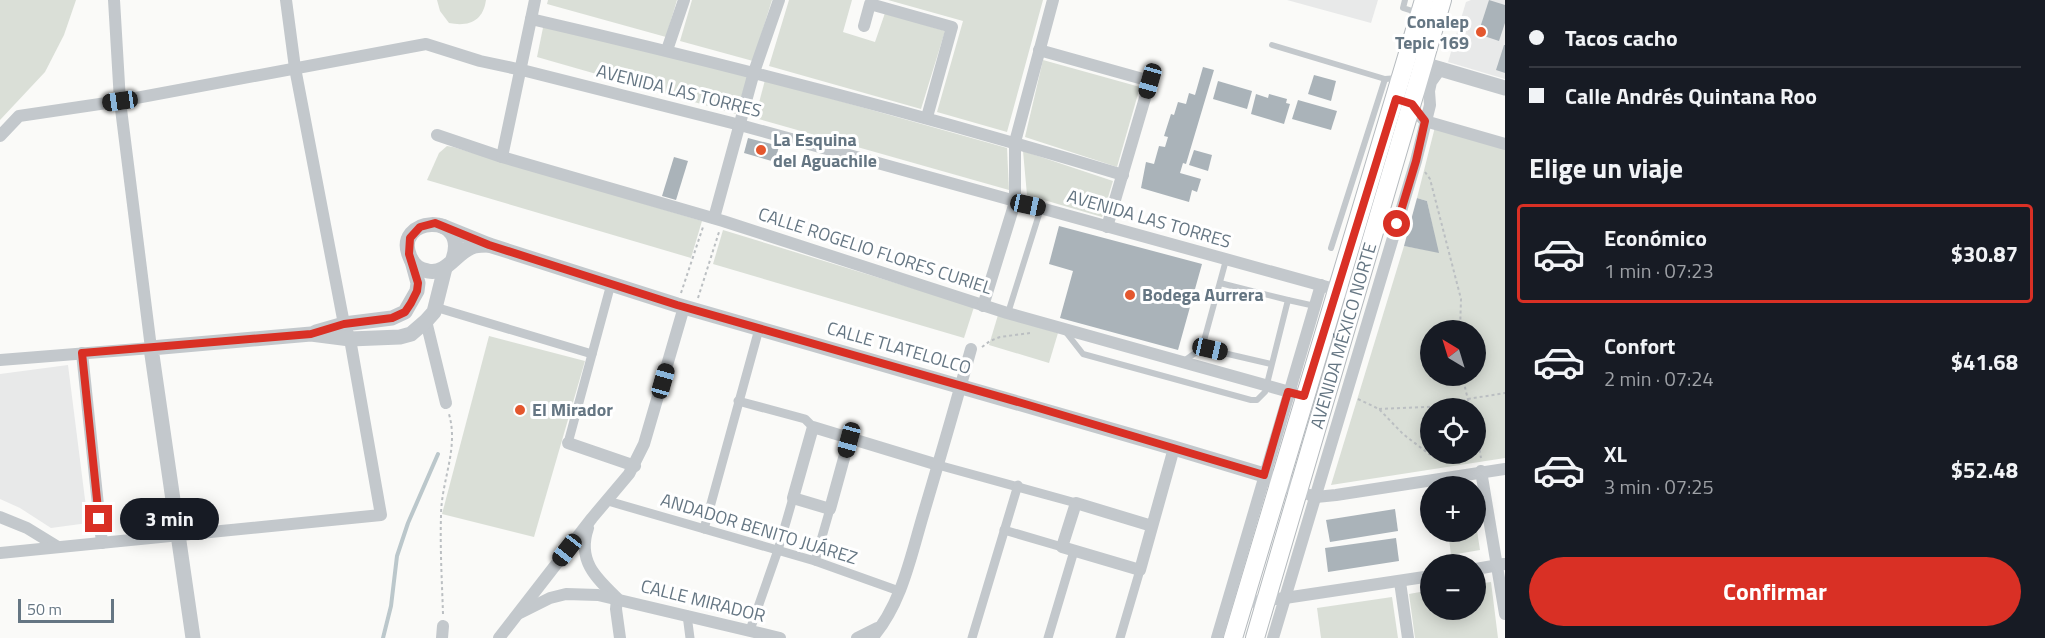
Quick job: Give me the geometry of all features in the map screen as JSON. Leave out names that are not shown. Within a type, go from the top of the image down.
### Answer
[{"type":"main road","name":"AVENIDA MÉXICO NORTE","points":[[1233,638],[1271,478],[1296,394],[1337,290],[1404,101],[1424,63],[1443,3]]},
{"type":"main road","name":"AVENIDA MÉXICO NORTE","points":[[1422,7],[1424,63]]},
{"type":"main road","name":"AVENIDA MÉXICO NORTE","points":[[1404,101],[1394,78],[1424,63]]},
{"type":"main road","name":"AVENIDA MÉXICO NORTE","points":[[1255,638],[1298,489],[1337,290]]},
{"type":"street","points":[[114,0],[120,101],[151,348],[193,638]]},
{"type":"street","points":[[0,553],[381,514],[350,339],[344,324],[295,68],[286,0]]},
{"type":"street","points":[[502,157],[535,0]]},
{"type":"street","points":[[667,50],[684,0]]},
{"type":"street","points":[[714,218],[754,72],[779,0]]},
{"type":"street","points":[[983,306],[1015,202],[1015,142],[1053,0]]},
{"type":"street","points":[[864,26],[870,4],[952,27],[927,117]]},
{"type":"street","name":"AVENIDA LAS TORRES","points":[[531,19],[667,50],[927,117],[1123,175]]},
{"type":"street","name":"AVENIDA LAS TORRES","points":[[0,136],[19,116],[120,101],[426,44],[480,61],[740,125],[1337,290]]},
{"type":"street","points":[[1039,50],[1150,81],[1107,227]]},
{"type":"street","points":[[1424,63],[1505,88]]},
{"type":"street","name":"AVENIDA MÉXICO NORTE","points":[[1274,638],[1416,161],[1430,105],[1431,82],[1424,63]]},
{"type":"street","points":[[1404,101],[1425,121],[1505,144]]},
{"type":"street","name":"CALLE ROGELIO FLORES CURIEL","points":[[437,135],[502,157],[714,218],[1007,314],[1184,361],[1296,394]]},
{"type":"street","points":[[0,360],[311,334],[344,324],[392,318],[405,312],[417,291],[418,283],[408,246],[414,232],[427,224],[442,226],[449,230],[456,244],[435,307],[426,321],[411,334],[400,338],[350,339],[311,334]]},
{"type":"street","name":"CALLE TLATELOLCO","points":[[442,226],[489,245],[685,307],[1174,448],[1271,478],[1298,489]]},
{"type":"street","points":[[412,261],[416,266],[433,272],[476,245],[489,245]]},
{"type":"street","points":[[611,284],[568,443],[635,466]]},
{"type":"street","name":"AVENIDA MÉXICO NORTE","points":[[1296,394],[1315,306],[1337,290]]},
{"type":"street","points":[[435,307],[592,354]]},
{"type":"street","points":[[499,638],[635,466],[644,444],[685,307]]},
{"type":"street","points":[[426,321],[446,403]]},
{"type":"street","points":[[704,529],[759,329]]},
{"type":"street","points":[[872,638],[893,609],[971,349]]},
{"type":"street","points":[[82,353],[102,543]]},
{"type":"street","points":[[738,401],[805,419],[813,427],[849,440],[1018,485],[1152,526]]},
{"type":"street","points":[[750,630],[778,550],[813,427]]},
{"type":"street","points":[[815,561],[849,440]]},
{"type":"street","points":[[1120,638],[1174,448]]},
{"type":"street","points":[[1298,489],[1316,497],[1505,468]]},
{"type":"street","points":[[1481,471],[1501,564],[1505,614]]},
{"type":"street","name":"AVENIDA MÉXICO NORTE","points":[[1217,638],[1271,478]]},
{"type":"street","points":[[972,638],[1018,485]]},
{"type":"street","points":[[793,498],[830,509]]},
{"type":"street","name":"ANDADOR BENITO JUÁREZ","points":[[608,501],[815,561],[899,591]]},
{"type":"street","points":[[1048,638],[1076,503]]},
{"type":"street","points":[[0,517],[27,528],[58,547]]},
{"type":"street","name":"CALLE MIRADOR","points":[[592,518],[584,543],[585,556],[591,570],[617,598]]},
{"type":"street","points":[[1004,530],[1140,570]]},
{"type":"street","points":[[1486,566],[1501,564]]},
{"type":"street","points":[[1243,603],[1420,578]]},
{"type":"street","points":[[1400,582],[1408,638]]},
{"type":"street","name":"CALLE MIRADOR","points":[[516,615],[550,598],[566,594],[598,595],[780,638]]},
{"type":"street","points":[[617,598],[616,609],[620,638]]},
{"type":"street","points":[[687,615],[690,638]]},
{"type":"street","points":[[857,638],[884,624]]},
{"type":"lane","points":[[1405,0],[1403,8],[1422,7]]},
{"type":"lane","points":[[1272,45],[1394,78],[1331,248]]},
{"type":"lane","points":[[1007,314],[1041,207]]},
{"type":"lane","points":[[1184,361],[1202,348],[1226,260]]},
{"type":"lane","points":[[1220,283],[1315,306]]},
{"type":"lane","points":[[1062,329],[1083,354],[1257,400],[1262,396],[1266,386],[1288,300]]},
{"type":"lane","points":[[1202,348],[1271,364]]},
{"type":"path","points":[[1416,161],[1430,179],[1461,298],[1460,320]]},
{"type":"path","points":[[685,307],[714,218]]},
{"type":"path","points":[[685,307],[714,218]]},
{"type":"path","points":[[971,349],[984,347],[990,340],[1000,337],[1039,333]]},
{"type":"path","points":[[1347,393],[1379,409],[1403,434],[1429,454],[1481,471],[1481,464]]},
{"type":"path","points":[[1474,398],[1505,393]]},
{"type":"path","points":[[443,632],[441,513],[451,458],[453,427],[446,403]]},
{"type":"path","points":[[1379,409],[1420,407]]},
{"type":"shaded area","points":[[0,0],[76,0],[64,35],[45,72],[0,120]]},
{"type":"shaded area","points":[[437,0],[486,0],[478,18],[469,23],[456,24],[449,23],[440,11]]},
{"type":"shaded area","points":[[548,0],[677,0],[666,37],[547,4]]},
{"type":"shaded area","points":[[692,0],[772,0],[753,61],[680,41]]},
{"type":"shaded area","points":[[789,0],[852,0],[843,32],[875,42],[885,13],[945,31],[921,109],[769,66]]},
{"type":"shaded area","points":[[888,0],[1043,0],[1007,132],[937,112],[963,21]]},
{"type":"shaded area","points":[[1287,0],[1378,0],[1371,23]]},
{"type":"shaded area","name":"Conalep Tepic 169","points":[[1505,0],[1505,79],[1448,62],[1466,2]]},
{"type":"shaded area","points":[[545,18],[748,76],[736,114],[537,57]]},
{"type":"shaded area","points":[[1043,60],[1140,87],[1117,167],[1025,137]]},
{"type":"shaded area","points":[[765,80],[1007,148],[1009,190],[755,118]]},
{"type":"shaded area","points":[[1437,119],[1505,140],[1505,458],[1486,461],[1486,398],[1420,398],[1420,464],[1466,464],[1331,485],[1404,246],[1438,252],[1427,201],[1417,198]]},
{"type":"shaded area","points":[[447,146],[702,221],[691,258],[427,180],[439,153]]},
{"type":"shaded area","points":[[1023,151],[1113,181],[1102,217],[1027,195]]},
{"type":"shaded area","points":[[723,230],[974,307],[964,338],[713,264]]},
{"type":"shaded area","points":[[998,315],[1058,333],[1049,363],[989,345]]},
{"type":"shaded area","name":"El Mirador","points":[[489,336],[585,361],[534,537],[442,514]]},
{"type":"shaded area","points":[[68,365],[88,523],[51,528],[20,508],[0,499],[0,374]]},
{"type":"shaded area","points":[[1449,542],[1479,542],[1480,550],[1451,554]]},
{"type":"shaded area","points":[[1491,582],[1498,638],[1415,638],[1409,594],[1420,592],[1420,620],[1486,620],[1486,583]]},
{"type":"shaded area","points":[[1392,597],[1398,638],[1321,638],[1317,608]]},
{"type":"building","points":[[1489,0],[1505,5],[1505,23],[1499,41],[1478,34]]},
{"type":"building","points":[[1505,45],[1505,73],[1496,70]]},
{"type":"building","points":[[1203,67],[1214,70],[1186,164],[1183,163],[1180,173],[1201,179],[1197,192],[1192,190],[1189,202],[1141,188],[1146,162],[1154,164],[1159,146],[1165,147],[1168,137],[1164,136],[1171,114],[1174,115],[1178,102],[1186,104],[1189,93],[1195,95]]},
{"type":"building","points":[[1314,75],[1336,81],[1331,101],[1308,94]]},
{"type":"building","points":[[1218,81],[1252,91],[1247,109],[1213,99]]},
{"type":"building","points":[[1256,94],[1268,98],[1269,94],[1287,99],[1286,103],[1290,104],[1284,124],[1251,114]]},
{"type":"building","points":[[1298,100],[1337,111],[1331,130],[1292,119]]},
{"type":"building","name":"La Esquina del Aguachile","points":[[748,138],[779,146],[775,162],[744,153]]},
{"type":"building","points":[[1194,150],[1212,155],[1208,171],[1189,165]]},
{"type":"building","points":[[674,157],[688,161],[676,200],[662,196]]},
{"type":"building","points":[[1417,198],[1427,201],[1439,253],[1404,246]]},
{"type":"building","name":"Bodega Aurrera","points":[[1059,226],[1202,264],[1178,350],[1060,318],[1073,271],[1049,264]]},
{"type":"building","points":[[1395,509],[1398,531],[1330,542],[1326,520]]},
{"type":"building","points":[[1396,538],[1399,561],[1328,572],[1325,548]]},
{"type":"waterway","points":[[383,638],[391,606],[397,556],[408,523],[438,454]]},
{"type":"place","name":"Conalep Tepic 169","points":[[1481,32]]},
{"type":"place","name":"La Esquina del Aguachile","points":[[761,150]]},
{"type":"place","name":"Bodega Aurrera","points":[[1130,295]]},
{"type":"place","name":"El Mirador","points":[[520,410]]},
{"type":"route","points":[[99,519],[82,353],[311,334],[344,324],[392,318],[405,312],[417,291],[416,273],[409,254],[410,238],[420,227],[435,223],[489,245],[677,305],[1264,475],[1288,392],[1304,396],[1396,99],[1412,104],[1425,121],[1416,161],[1397,224]]}]
